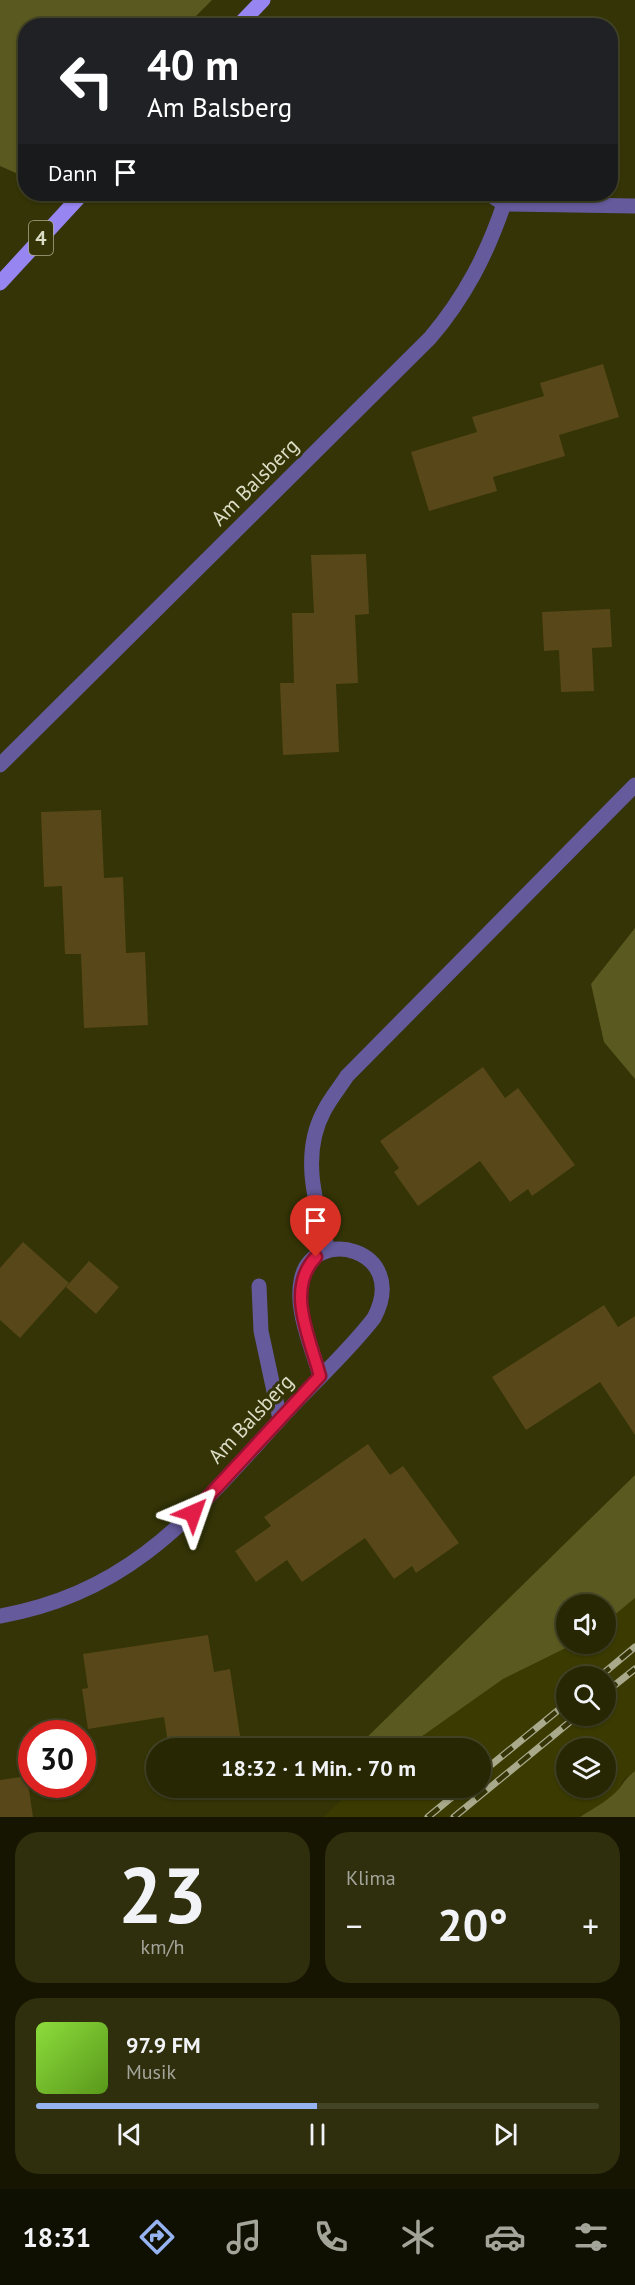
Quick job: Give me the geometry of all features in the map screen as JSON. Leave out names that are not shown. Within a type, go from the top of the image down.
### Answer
[{"type":"main road","points":[[250,18],[263,0]]},
{"type":"main road","name":"4","points":[[0,283],[76,201]]},
{"type":"street","points":[[500,201],[504,204],[635,206]]},
{"type":"street","name":"Am Balsberg","points":[[0,765],[430,338],[455,309],[472,280],[491,243],[504,204]]},
{"type":"street","points":[[328,1250],[313,1191],[311,1150],[323,1111],[347,1076],[635,784]]},
{"type":"street","name":"Am Balsberg","points":[[0,1616],[45,1605],[85,1591],[156,1547],[178,1529],[374,1318],[383,1292],[376,1267],[367,1257],[355,1250],[342,1248],[328,1250],[306,1267],[301,1280],[302,1308],[320,1376]]},
{"type":"street","points":[[259,1286],[261,1331],[280,1419]]},
{"type":"shaded area","points":[[0,0],[212,0],[194,18],[18,18],[18,174],[0,166]]},
{"type":"shaded area","points":[[635,928],[635,1079],[604,1042],[591,984]]},
{"type":"shaded area","points":[[635,1475],[635,1598],[616,1614],[616,1594],[556,1594],[556,1653],[503,1679],[420,1738],[366,1738]]},
{"type":"shaded area","points":[[635,1598],[635,1771],[624,1779],[616,1792],[616,1738],[556,1738],[556,1798],[610,1798],[580,1817],[323,1817],[344,1798],[491,1798],[491,1738],[420,1738],[503,1679],[556,1653],[616,1654],[616,1614]]},
{"type":"shaded area","points":[[635,1771],[635,1817],[580,1817],[609,1798],[616,1798],[616,1792]]},
{"type":"building","points":[[603,364],[619,417],[559,435],[565,456],[493,477],[497,491],[429,511],[411,452],[477,432],[472,417],[544,396],[540,383]]},
{"type":"building","points":[[366,554],[369,614],[355,615],[358,683],[336,684],[339,752],[283,755],[280,683],[294,683],[292,613],[314,613],[311,555]]},
{"type":"building","points":[[610,609],[612,647],[592,648],[594,691],[561,692],[559,650],[544,651],[542,612]]},
{"type":"building","points":[[101,810],[104,878],[123,877],[126,953],[145,952],[148,1025],[84,1028],[81,954],[65,954],[62,886],[44,887],[41,812]]},
{"type":"building","points":[[483,1067],[505,1098],[518,1088],[575,1165],[532,1196],[528,1189],[510,1202],[480,1161],[418,1206],[394,1172],[399,1168],[380,1141]]},
{"type":"building","points":[[23,1242],[69,1283],[20,1338],[0,1320],[0,1268]]},
{"type":"building","points":[[89,1261],[119,1287],[96,1314],[66,1287]]},
{"type":"building","points":[[604,1305],[618,1327],[635,1316],[635,1435],[600,1382],[526,1430],[492,1377]]},
{"type":"building","points":[[368,1444],[390,1475],[403,1466],[459,1543],[416,1573],[412,1566],[394,1579],[365,1538],[302,1582],[287,1560],[256,1582],[235,1551],[271,1526],[264,1517]]},
{"type":"building","points":[[208,1635],[214,1672],[230,1669],[240,1738],[167,1738],[164,1717],[96,1728],[96,1720],[87,1720],[82,1689],[88,1688],[83,1654]]},
{"type":"building","points":[[18,1777],[18,1798],[30,1798],[33,1817],[0,1817],[0,1780]]},
{"type":"railway","points":[[612,1666],[635,1647]]},
{"type":"railway","points":[[616,1684],[635,1669]]},
{"type":"railway","points":[[491,1765],[556,1712]]},
{"type":"railway","points":[[454,1817],[565,1726]]},
{"type":"railway","points":[[428,1817],[451,1798]]},
{"type":"route","points":[[193,1513],[320,1376],[300,1295],[301,1280],[306,1267],[316,1257]]}]
